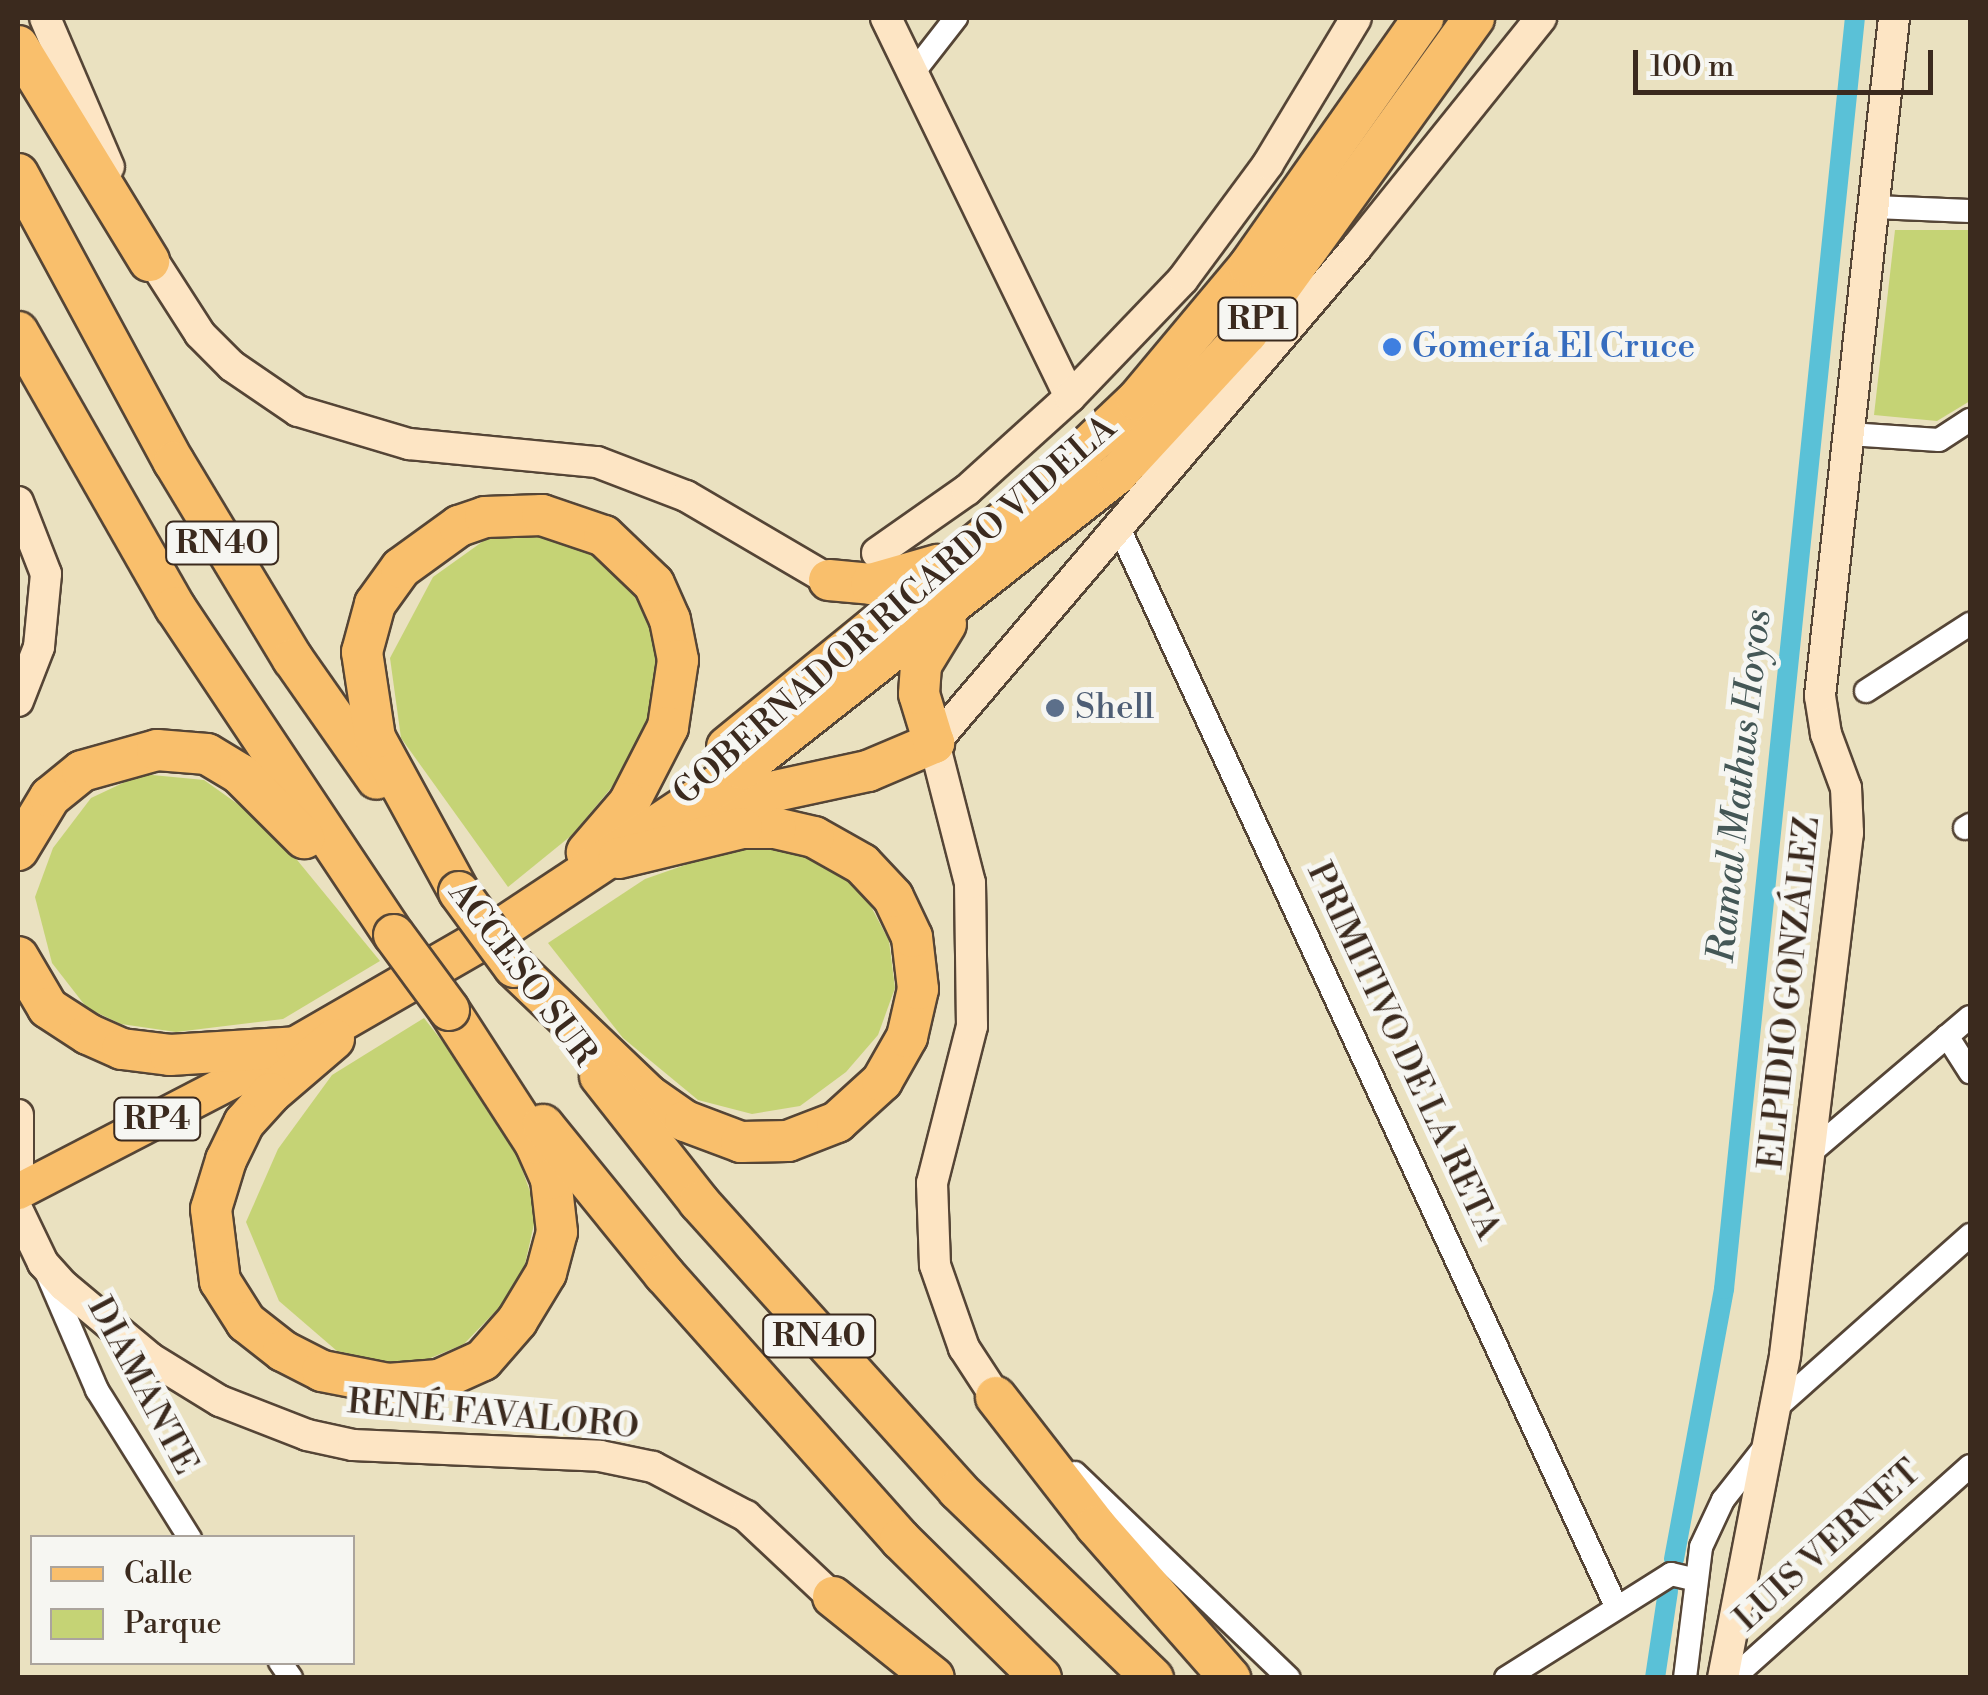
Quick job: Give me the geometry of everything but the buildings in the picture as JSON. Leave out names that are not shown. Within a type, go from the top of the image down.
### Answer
[{"type":"highway","name":"GOBERNADOR RICARDO VIDELA","points":[[371,1006],[542,902],[655,822],[722,751],[982,563],[1117,474],[1216,369],[1284,286],[1474,18]]},
{"type":"highway","points":[[1442,62],[1483,18]]},
{"type":"highway","name":"GOBERNADOR RICARDO VIDELA","points":[[982,563],[1177,355],[1249,266],[1417,24]]},
{"type":"highway","points":[[18,46],[149,261]]},
{"type":"highway","name":"ACCESO SUR","points":[[18,174],[248,586],[514,967],[699,1202],[868,1390],[1049,1582],[1154,1678]]},
{"type":"highway","name":"RN40","points":[[18,332],[185,622],[394,935],[449,1010],[664,1274],[900,1539],[1041,1678]]},
{"type":"highway","points":[[458,892],[375,738],[362,652],[375,604],[424,548],[485,517],[542,515],[604,536],[633,558],[670,620],[678,660],[668,727],[651,764],[629,803],[542,902]]},
{"type":"highway","points":[[828,580],[911,578],[982,563]]},
{"type":"highway","points":[[655,822],[759,791],[868,771],[934,743],[919,694],[921,664],[982,563]]},
{"type":"highway","points":[[18,850],[50,797],[82,770],[158,750],[207,754],[272,804],[394,935]]},
{"type":"highway","points":[[514,967],[648,1095],[685,1120],[741,1142],[788,1141],[837,1122],[882,1081],[907,1037],[918,989],[912,937],[894,897],[862,864],[814,837],[742,828],[596,864]]},
{"type":"highway","points":[[18,957],[48,1008],[122,1048],[170,1055],[296,1047]]},
{"type":"highway","points":[[371,1006],[244,1123],[212,1208],[212,1249],[220,1281],[246,1322],[282,1352],[322,1371],[388,1384],[440,1380],[482,1360],[546,1273],[557,1232],[551,1179],[535,1142],[449,1010]]},
{"type":"highway","name":"RP4","points":[[296,1047],[371,1006]]},
{"type":"highway","points":[[996,1397],[1096,1526],[1230,1678]]},
{"type":"highway","points":[[833,1597],[934,1678]]},
{"type":"main road","name":"RP4","points":[[18,1192],[296,1047]]},
{"type":"street","points":[[45,18],[149,261],[173,300],[232,366],[312,417],[409,444],[596,462],[686,496],[828,580]]},
{"type":"street","points":[[886,18],[1070,398]]},
{"type":"street","points":[[913,73],[956,18]]},
{"type":"street","points":[[876,552],[967,490],[1070,398],[1184,279],[1268,164],[1356,18]]},
{"type":"street","points":[[1290,1678],[996,1397],[964,1348],[935,1265],[932,1184],[972,1026],[970,883],[934,743],[1119,528],[1542,18]]},
{"type":"street","name":"ELPIDIO GONZÁLEZ","points":[[1723,1678],[1776,1408],[1850,817],[1820,696],[1894,18]]},
{"type":"street","points":[[1874,207],[1970,210]]},
{"type":"street","points":[[1849,434],[1939,440],[1970,420]]},
{"type":"street","points":[[19,511],[46,574],[46,610],[20,691]]},
{"type":"street","name":"PRIMITIVO DE LA RETA","points":[[1119,528],[1616,1606]]},
{"type":"street","points":[[1866,692],[1970,624]]},
{"type":"street","points":[[1810,1153],[1970,1016]]},
{"type":"street","points":[[1947,1036],[1970,1072]]},
{"type":"street","points":[[18,1115],[18,1173]]},
{"type":"street","name":"RENÉ FAVALORO","points":[[18,1211],[43,1263],[150,1358],[262,1419],[399,1452],[540,1452],[654,1467],[746,1516],[833,1597],[910,1678]]},
{"type":"street","points":[[1776,1408],[1970,1235]]},
{"type":"street","name":"DIAMANTE","points":[[43,1263],[97,1390],[188,1535]]},
{"type":"street","points":[[1684,1678],[1692,1579],[1723,1500],[1770,1441]]},
{"type":"street","name":"LUIS VERNET","points":[[1733,1678],[1970,1466]]},
{"type":"street","points":[[1506,1678],[1671,1574],[1692,1579]]},
{"type":"green space","points":[[1895,230],[1970,230],[1970,401],[1937,421],[1874,415]]},
{"type":"green space","points":[[496,532],[565,533],[608,555],[638,587],[656,625],[661,681],[636,758],[572,835],[508,887],[401,738],[390,658],[433,577]]},
{"type":"green space","points":[[142,774],[204,780],[270,827],[380,961],[283,1019],[176,1032],[121,1024],[87,1008],[52,963],[35,897],[53,848],[91,798]]},
{"type":"green space","points":[[754,841],[812,858],[863,891],[889,941],[895,988],[878,1035],[846,1072],[800,1106],[752,1114],[698,1100],[623,1038],[548,943],[645,879]]},
{"type":"green space","points":[[424,1018],[505,1122],[537,1211],[520,1286],[464,1344],[409,1367],[337,1351],[279,1301],[246,1222],[278,1149],[332,1075]]},
{"type":"waterway","name":"Ramal Mathus Hoyos","points":[[1674,1559],[1724,1289],[1855,18]]},
{"type":"waterway","name":"Ramal Mathus Hoyos","points":[[1655,1678],[1668,1591]]},
{"type":"place","name":"Gomería El Cruce","points":[[1392,347]]},
{"type":"place","name":"Shell","points":[[1055,708]]}]
